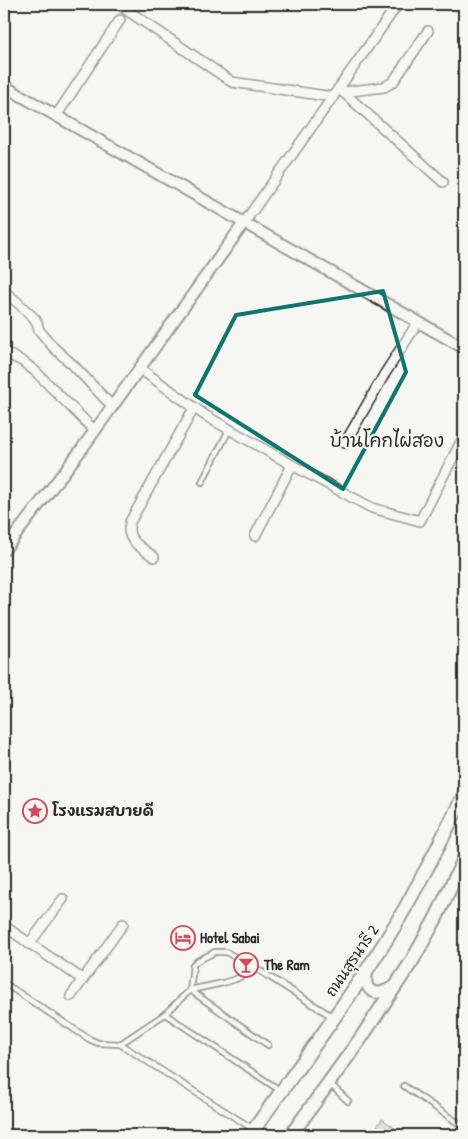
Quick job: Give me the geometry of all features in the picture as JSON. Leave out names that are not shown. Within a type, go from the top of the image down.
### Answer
[{"type":"main road","name":"ถนนสุรนารี 2","points":[[252,1132],[369,967],[405,909],[464,795]]},
{"type":"main road","points":[[291,1135],[412,961],[436,918],[464,859]]},
{"type":"street","points":[[118,4],[232,82],[338,93],[384,88],[393,82],[428,31]]},
{"type":"street","points":[[4,550],[95,430],[338,93],[398,4]]},
{"type":"street","points":[[56,116],[120,20]]},
{"type":"street","points":[[4,86],[418,322],[463,344]]},
{"type":"street","points":[[338,93],[442,182]]},
{"type":"street","points":[[4,291],[35,319],[39,330],[53,347],[112,406]]},
{"type":"street","points":[[344,443],[418,322]]},
{"type":"street","points":[[4,352],[22,361],[35,371],[95,430]]},
{"type":"street","points":[[139,368],[194,408],[292,466],[372,508],[420,521],[464,436]]},
{"type":"street","points":[[154,557],[131,538],[130,522],[194,408]]},
{"type":"street","points":[[255,536],[292,466]]},
{"type":"street","points":[[29,944],[63,899]]},
{"type":"street","points":[[71,996],[123,924]]},
{"type":"street","points":[[4,926],[82,980]]},
{"type":"street","points":[[369,967],[366,977],[367,984],[372,991],[379,993],[390,989],[398,983]]},
{"type":"lane","points":[[202,482],[229,430]]},
{"type":"lane","points":[[190,990],[193,965],[196,961],[215,952],[226,952],[257,969],[334,1018]]},
{"type":"lane","points":[[120,1044],[166,1014],[190,990],[230,981],[257,969]]},
{"type":"lane","points":[[4,983],[89,1039],[98,1043],[120,1044],[252,1132]]},
{"type":"lane","points":[[190,990],[268,1045]]},
{"type":"lane","points":[[166,1014],[281,1091]]},
{"type":"lane","points":[[328,1083],[348,1102]]},
{"type":"lane","points":[[404,1086],[464,1127]]},
{"type":"highlighted area","points":[[383,291],[406,372],[343,489],[195,395],[236,315]]},
{"type":"building","points":[[382,1119],[405,1135],[371,1135]]},
{"type":"place","name":"โรงแรมสบายดี","points":[[35,811]]},
{"type":"place","name":"Hotel Sabai","points":[[183,938]]},
{"type":"place","name":"The Ram","points":[[246,965]]},
{"type":"district","name":"บ้านโคกไผ่สอง","points":[[387,441]]}]
